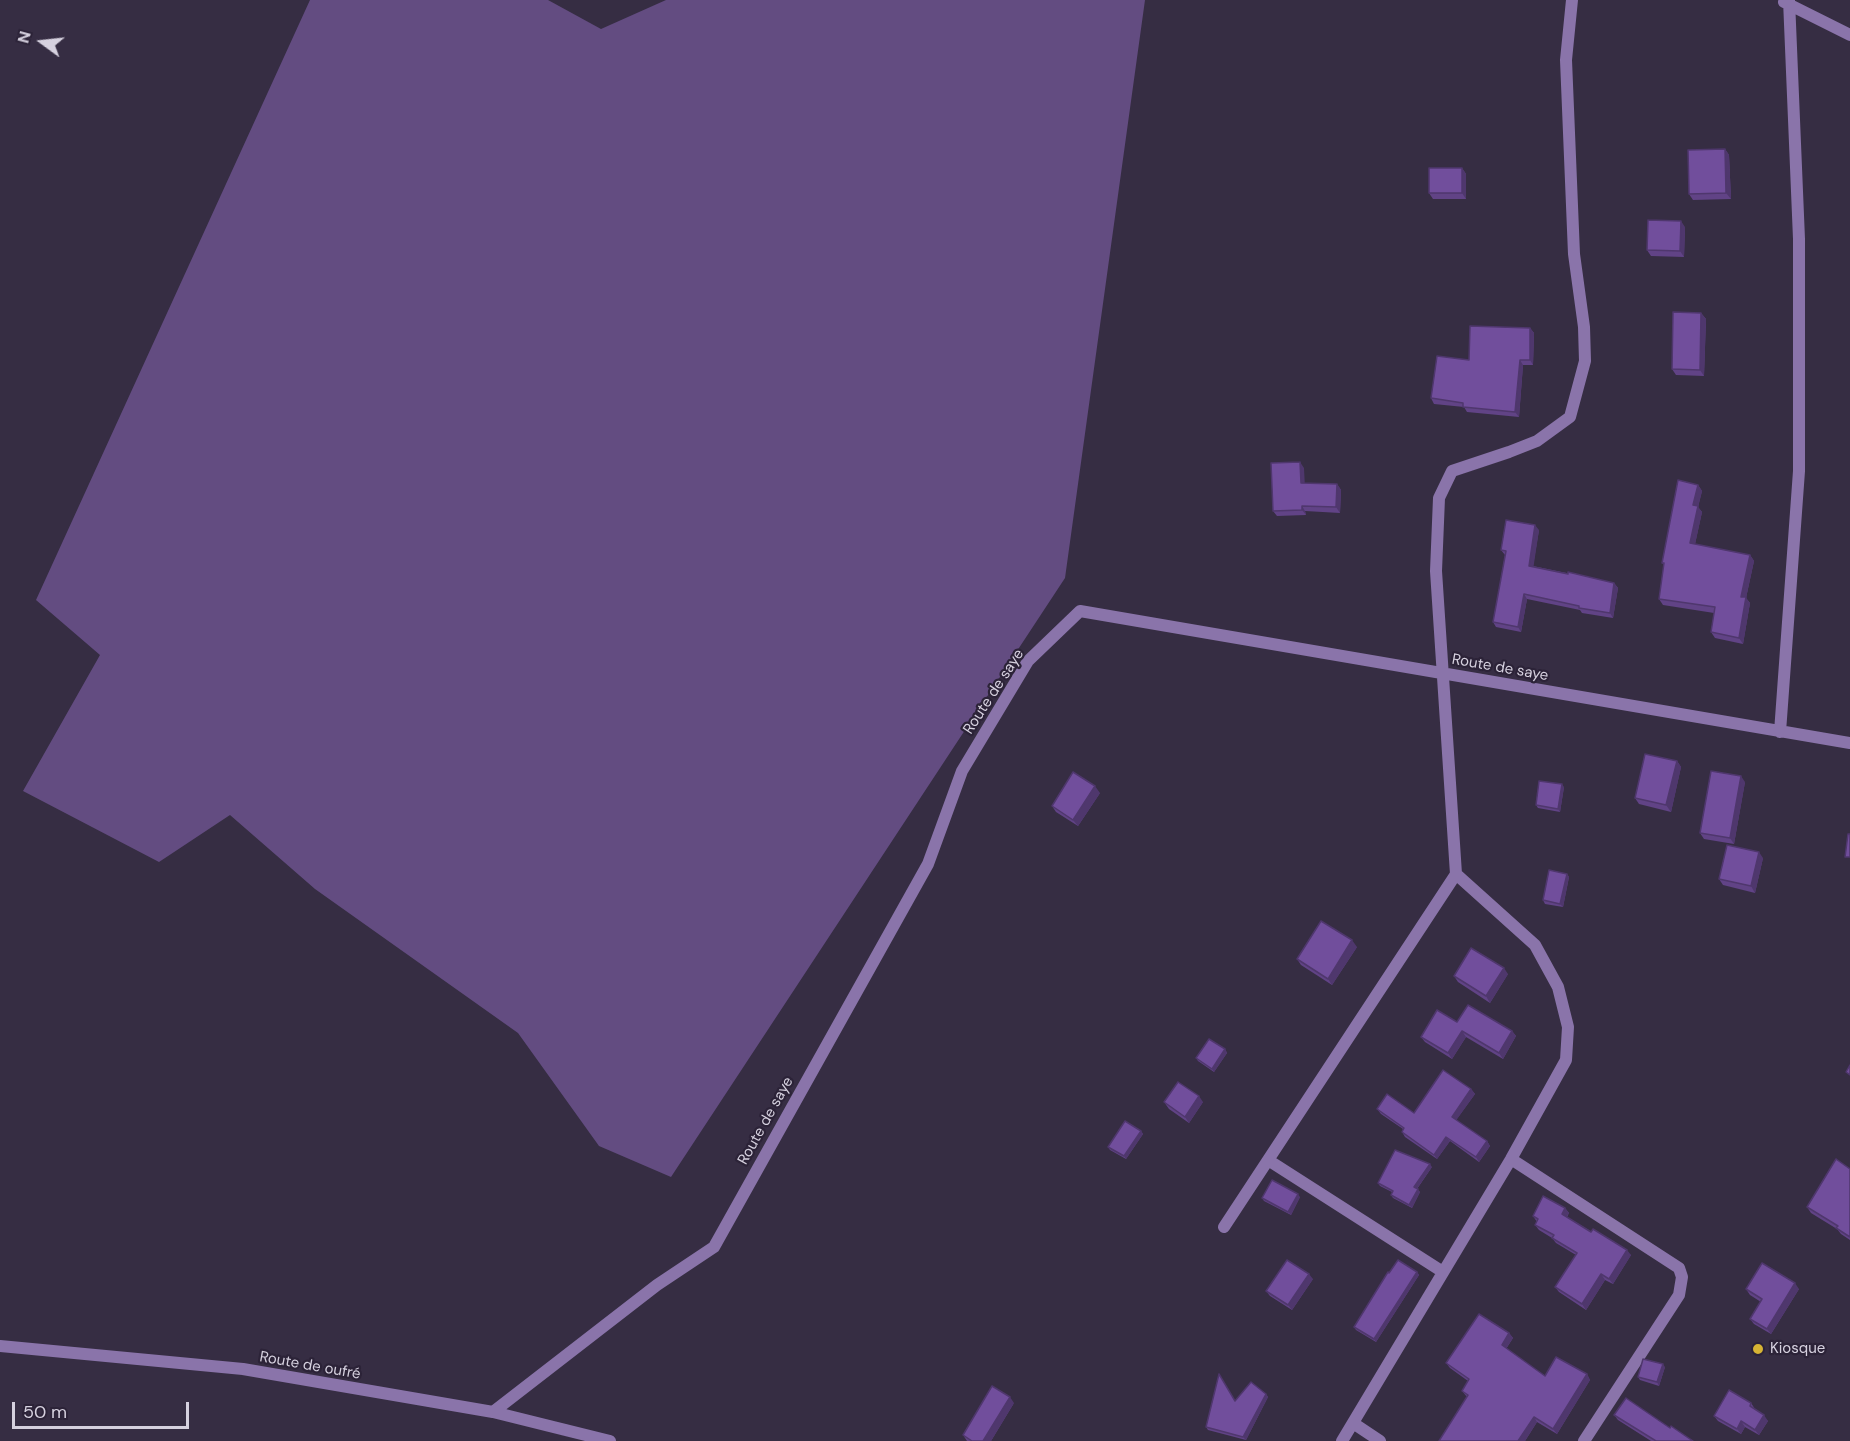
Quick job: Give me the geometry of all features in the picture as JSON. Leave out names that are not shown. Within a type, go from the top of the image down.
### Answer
[{"type":"street","points":[[1224,1227],[1456,874],[1436,571],[1439,498],[1452,471],[1538,441],[1570,417],[1585,361],[1584,327],[1574,254],[1566,60],[1572,0]]},
{"type":"street","points":[[1787,2],[1850,35]]},
{"type":"street","points":[[1780,732],[1799,471],[1799,239],[1787,2]]},
{"type":"street","name":"Route de saye","points":[[493,1412],[657,1285],[714,1247],[928,864],[962,771],[1028,661],[1080,611],[1850,743]]},
{"type":"street","points":[[1342,1441],[1511,1159],[1566,1060],[1568,1027],[1558,987],[1535,945],[1456,874]]},
{"type":"street","points":[[1511,1159],[1679,1268],[1682,1277],[1679,1295],[1584,1441]]},
{"type":"street","points":[[1268,1160],[1443,1272]]},
{"type":"street","name":"Route de oufré","points":[[0,1346],[243,1370],[493,1412],[610,1441]]},
{"type":"street","points":[[1353,1423],[1380,1441]]},
{"type":"shaded area","points":[[310,0],[548,0],[601,29],[666,0],[1145,0],[1065,578],[671,1177],[599,1146],[518,1033],[315,889],[230,815],[159,862],[23,791],[100,655],[36,600]]},
{"type":"building","points":[[1725,149],[1726,193],[1689,194],[1688,150]]},
{"type":"building","points":[[1429,168],[1462,168],[1462,193],[1429,193]]},
{"type":"building","points":[[1648,220],[1681,221],[1680,251],[1647,250]]},
{"type":"building","points":[[1673,312],[1701,313],[1700,370],[1672,369]]},
{"type":"building","points":[[1470,326],[1530,328],[1530,360],[1520,360],[1515,412],[1463,407],[1463,403],[1431,398],[1437,356],[1469,360]]},
{"type":"building","points":[[1300,462],[1301,483],[1337,484],[1336,507],[1302,506],[1302,510],[1273,511],[1271,463]]},
{"type":"building","points":[[1678,480],[1698,485],[1693,505],[1698,506],[1690,543],[1750,555],[1741,597],[1746,597],[1739,638],[1711,632],[1715,607],[1659,599],[1664,563],[1662,563]]},
{"type":"building","points":[[1506,520],[1535,525],[1529,566],[1614,583],[1610,613],[1579,608],[1579,606],[1524,594],[1518,627],[1493,622],[1506,551],[1501,550]]},
{"type":"building","points":[[1645,754],[1677,761],[1666,805],[1635,798]]},
{"type":"building","points":[[1711,771],[1741,776],[1730,838],[1700,833]]},
{"type":"building","points":[[1073,772],[1095,786],[1073,820],[1052,806]]},
{"type":"building","points":[[1539,781],[1562,784],[1558,809],[1536,805]]},
{"type":"building","points":[[1848,834],[1850,834],[1850,857],[1845,857]]},
{"type":"building","points":[[1727,845],[1759,852],[1751,886],[1719,879]]},
{"type":"building","points":[[1549,870],[1567,874],[1560,904],[1543,900]]},
{"type":"building","points":[[1321,921],[1352,940],[1328,979],[1297,959]]},
{"type":"building","points":[[1471,948],[1504,968],[1486,996],[1454,976]]},
{"type":"building","points":[[1468,1005],[1512,1031],[1499,1053],[1462,1031],[1448,1053],[1421,1037],[1437,1010],[1457,1022]]},
{"type":"building","points":[[1209,1039],[1225,1049],[1212,1069],[1196,1058]]},
{"type":"building","points":[[1443,1070],[1471,1089],[1452,1117],[1487,1141],[1476,1157],[1446,1137],[1434,1155],[1402,1132],[1404,1128],[1377,1109],[1387,1094],[1414,1113]]},
{"type":"building","points":[[1178,1082],[1199,1096],[1185,1117],[1164,1102]]},
{"type":"building","points":[[1125,1121],[1141,1131],[1124,1156],[1108,1147]]},
{"type":"building","points":[[1395,1150],[1430,1164],[1414,1187],[1418,1189],[1409,1205],[1391,1195],[1393,1191],[1378,1183]]},
{"type":"building","points":[[1836,1159],[1850,1169],[1850,1237],[1836,1228],[1838,1226],[1807,1207]]},
{"type":"building","points":[[1272,1180],[1298,1194],[1288,1212],[1262,1198]]},
{"type":"building","points":[[1543,1196],[1565,1208],[1562,1214],[1591,1232],[1593,1229],[1627,1250],[1609,1279],[1601,1274],[1582,1304],[1555,1287],[1577,1253],[1552,1238],[1554,1235],[1535,1225],[1538,1219],[1533,1216]]},
{"type":"building","points":[[1287,1260],[1309,1274],[1288,1305],[1266,1291]]},
{"type":"building","points":[[1398,1260],[1417,1272],[1374,1339],[1354,1327]]},
{"type":"building","points":[[1762,1263],[1795,1283],[1767,1329],[1750,1319],[1762,1299],[1746,1289]]},
{"type":"building","points":[[1479,1314],[1509,1333],[1502,1345],[1545,1376],[1556,1357],[1587,1374],[1553,1429],[1534,1417],[1518,1441],[1439,1441],[1468,1395],[1462,1391],[1469,1379],[1446,1363]]},
{"type":"building","points":[[1643,1359],[1663,1364],[1657,1382],[1638,1377]]},
{"type":"building","points":[[1219,1374],[1235,1401],[1251,1382],[1266,1394],[1243,1437],[1206,1427]]},
{"type":"building","points":[[992,1386],[1010,1397],[983,1441],[972,1441],[963,1435]]},
{"type":"building","points":[[1729,1390],[1751,1403],[1750,1406],[1764,1415],[1755,1430],[1741,1421],[1737,1429],[1714,1416]]},
{"type":"building","points":[[1626,1398],[1693,1441],[1656,1441],[1614,1415]]},
{"type":"place","name":"Kiosque","points":[[1758,1349]]}]
